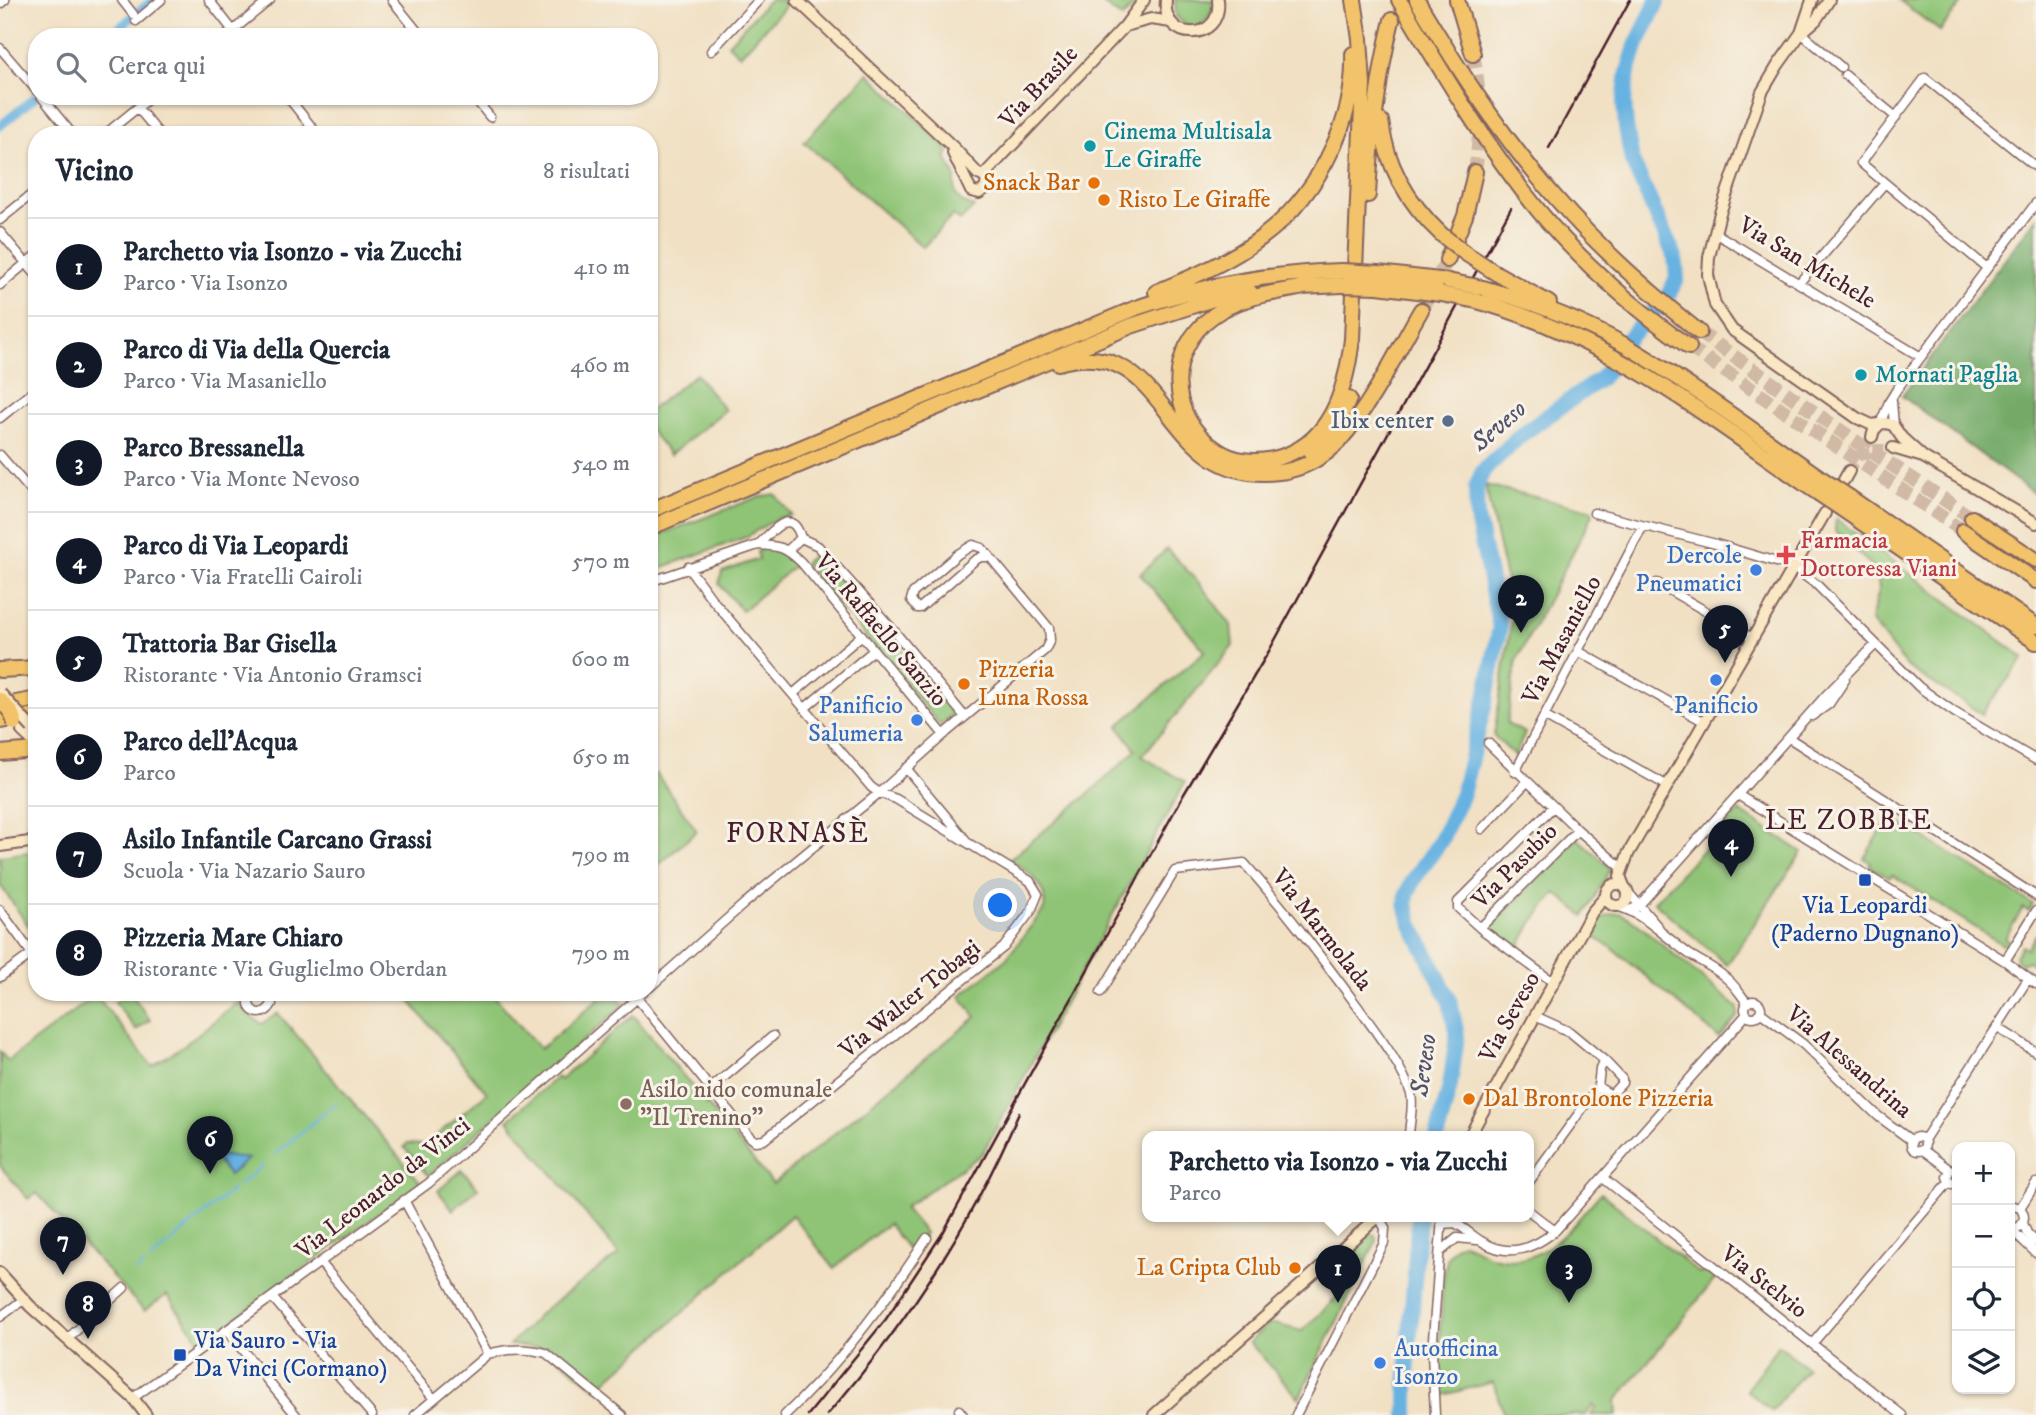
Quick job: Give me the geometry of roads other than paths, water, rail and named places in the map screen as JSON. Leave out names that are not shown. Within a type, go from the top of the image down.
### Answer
[{"type":"highway","points":[[1342,278],[1258,296],[1216,314],[1197,329],[1185,347],[1178,371],[1182,404],[1199,436],[1218,451],[1238,460],[1261,461],[1282,457],[1297,450],[1322,429],[1343,392],[1352,339],[1363,95],[1360,39],[1352,0]]},
{"type":"highway","points":[[1062,339],[1101,314],[1203,274],[1232,258],[1260,240],[1306,196],[1325,166],[1347,112],[1354,61],[1352,0]]},
{"type":"highway","points":[[1399,0],[1466,109],[1531,201],[1572,247],[1630,300],[1689,346]]},
{"type":"highway","points":[[1417,0],[1480,99],[1555,198],[1642,285],[1699,332]]},
{"type":"highway","points":[[1457,0],[1473,54]]},
{"type":"highway","points":[[1262,475],[1285,467],[1319,447],[1342,416],[1351,395],[1361,339],[1368,188],[1381,81],[1392,20]]},
{"type":"highway","points":[[1381,81],[1380,114],[1383,137],[1390,161],[1410,198],[1442,235],[1465,253],[1583,324],[1606,344]]},
{"type":"highway","points":[[1447,260],[1465,215],[1475,172]]},
{"type":"highway","points":[[658,508],[1136,308],[1192,290],[1269,276],[1378,280],[1524,301],[1583,324]]},
{"type":"highway","points":[[658,524],[1131,326],[1216,298],[1310,286]]},
{"type":"highway","points":[[1480,295],[1542,322],[1606,344],[1636,360],[1845,503],[2036,642]]},
{"type":"highway","points":[[1000,379],[1071,359],[1109,361],[1128,369],[1142,380],[1191,443],[1211,459],[1234,470],[1262,475],[1287,471],[1324,454],[1339,442],[1363,408],[1421,310]]},
{"type":"highway","points":[[1845,503],[2036,626]]},
{"type":"highway","points":[[1972,518],[2036,560]]},
{"type":"highway","points":[[1963,531],[2036,581]]},
{"type":"highway","points":[[2,673],[28,669]]},
{"type":"highway","points":[[0,700],[24,725]]},
{"type":"highway","points":[[0,706],[28,701]]},
{"type":"highway","points":[[0,753],[28,749]]},
{"type":"street","points":[[0,4],[5,0]]},
{"type":"street","points":[[122,0],[134,17],[161,0]]},
{"type":"street","points":[[209,0],[231,28]]},
{"type":"street","points":[[242,28],[270,0]]},
{"type":"street","points":[[392,0],[415,28]]},
{"type":"street","points":[[711,51],[759,0]]},
{"type":"street","points":[[797,0],[947,141],[980,175],[987,186],[981,192],[971,191],[947,141]]},
{"type":"street","name":"Via Brasile","points":[[980,175],[1125,26],[1144,0]]},
{"type":"street","points":[[1166,0],[1166,12],[1171,22],[1183,31],[1203,30],[1210,25],[1217,17],[1219,0]]},
{"type":"street","name":"Via San Michele","points":[[1801,33],[1812,0]]},
{"type":"street","name":"Via San Michele","points":[[1829,0],[1816,20],[1801,33],[1777,65],[1762,92],[1749,123],[1715,233],[1921,357]]},
{"type":"street","points":[[1125,26],[1151,19],[1171,22]]},
{"type":"street","points":[[1801,33],[1896,117]]},
{"type":"street","points":[[0,48],[28,81]]},
{"type":"street","points":[[1987,268],[1861,163],[1925,78],[2036,167]]},
{"type":"street","points":[[48,105],[66,126]]},
{"type":"street","points":[[115,126],[142,105]]},
{"type":"street","points":[[294,105],[311,126]]},
{"type":"street","points":[[480,105],[490,117]]},
{"type":"street","points":[[138,108],[153,126]]},
{"type":"street","points":[[968,182],[970,177],[980,175]]},
{"type":"street","points":[[1799,283],[1885,183]]},
{"type":"street","points":[[0,220],[28,197]]},
{"type":"street","points":[[1876,430],[1893,395],[2036,203]]},
{"type":"street","points":[[0,232],[26,263],[0,285]]},
{"type":"street","points":[[1715,233],[1709,257],[1710,285],[1715,305],[1728,326],[1743,340],[1876,430]]},
{"type":"street","points":[[0,418],[28,395]]},
{"type":"street","points":[[1893,395],[1892,411],[1898,443],[1891,448],[1923,457],[2036,523]]},
{"type":"street","points":[[1876,430],[1887,423],[1923,457]]},
{"type":"street","points":[[0,455],[28,485]]},
{"type":"street","points":[[1594,513],[1793,566],[1818,585],[1919,687],[1954,712],[2036,760]]},
{"type":"street","name":"Via Seveso","points":[[1472,1131],[1553,982],[1825,513]]},
{"type":"street","name":"Via Raffaello Sanzio","points":[[758,545],[784,522],[791,523],[799,530],[801,538],[818,546],[895,632],[965,717]]},
{"type":"street","name":"Via Masaniello","points":[[1515,772],[1643,526]]},
{"type":"street","points":[[658,579],[758,545],[779,546],[788,550],[801,538]]},
{"type":"street","points":[[658,980],[1045,650],[1050,640],[1049,628],[990,557],[982,548],[973,545],[958,554],[913,593],[911,600],[920,608],[975,560],[990,557]]},
{"type":"street","name":"Via Raffaello Sanzio","points":[[788,550],[944,736]]},
{"type":"street","points":[[688,567],[711,598],[871,787],[896,799],[969,844]]},
{"type":"street","points":[[1657,583],[1752,638]]},
{"type":"street","points":[[793,694],[862,635]]},
{"type":"street","points":[[1629,910],[1640,904],[1875,645]]},
{"type":"street","points":[[805,708],[874,650]]},
{"type":"street","points":[[1578,651],[1703,721]]},
{"type":"street","points":[[0,693],[24,725]]},
{"type":"street","points":[[0,706],[24,725]]},
{"type":"street","points":[[1544,716],[1666,785]]},
{"type":"street","points":[[1789,738],[2036,896]]},
{"type":"street","points":[[1488,743],[1515,772],[1620,867],[1620,879],[1626,889],[1661,930]]},
{"type":"street","points":[[906,768],[969,844]]},
{"type":"street","points":[[1482,828],[1527,782]]},
{"type":"street","points":[[1738,795],[2005,961],[2032,982],[1998,1028],[1924,1140]]},
{"type":"street","points":[[1553,807],[1458,902],[1458,908],[1480,929],[1553,982]]},
{"type":"street","name":"Via Pasubio","points":[[1480,929],[1578,830]]},
{"type":"street","points":[[0,846],[28,842]]},
{"type":"street","name":"Via Walter Tobagi","points":[[710,1089],[755,1141],[764,1140],[1004,947],[1031,911],[1038,894],[1030,881],[969,844]]},
{"type":"street","name":"Via Marmolada","points":[[1101,992],[1175,871],[1244,863],[1281,904],[1315,949],[1400,1071],[1412,1096],[1409,1131]]},
{"type":"street","points":[[1626,889],[1617,883],[1608,891],[1609,903],[1629,910],[1661,930],[1691,955],[1727,978],[1747,1003]]},
{"type":"street","points":[[1591,919],[1604,909],[1626,902],[1626,889]]},
{"type":"street","points":[[0,910],[28,945]]},
{"type":"street","points":[[2005,961],[2036,911]]},
{"type":"street","points":[[0,978],[28,957]]},
{"type":"street","points":[[248,1001],[253,1012],[261,1014],[268,1011],[271,1001]]},
{"type":"street","name":"Via Leonardo da Vinci","points":[[133,1398],[459,1157],[628,1001]]},
{"type":"street","points":[[639,1001],[710,1089],[774,1035]]},
{"type":"street","points":[[1747,1003],[1758,1002],[1761,1007],[1754,1017],[1747,1014]]},
{"type":"street","points":[[1747,1003],[1747,1014]]},
{"type":"street","name":"Via Alessandrina","points":[[1760,1012],[1803,1044],[1878,1116],[1912,1141]]},
{"type":"street","points":[[1442,1222],[1448,1231],[1466,1235],[1499,1250],[1519,1250],[1540,1243],[1555,1231],[1603,1178],[1747,1014]]},
{"type":"street","points":[[1535,1016],[1570,1032],[1622,1079],[1622,1083],[1611,1095],[1598,1087]]},
{"type":"street","points":[[1998,1028],[2036,1052]]},
{"type":"street","points":[[1534,1175],[1598,1087],[1600,1069],[1605,1061]]},
{"type":"street","name":"Via Alessandrina","points":[[1912,1141],[1918,1137],[1924,1140],[1926,1144],[1923,1150]]},
{"type":"street","name":"Via Alessandrina","points":[[1912,1141],[1914,1150],[1923,1150],[1952,1169]]},
{"type":"street","name":"Via Stelvio","points":[[1603,1178],[1902,1415]]},
{"type":"street","points":[[2020,1208],[2036,1183]]},
{"type":"street","points":[[1812,1344],[1952,1184]]},
{"type":"street","points":[[404,1200],[488,1354]]},
{"type":"street","points":[[2015,1206],[2020,1208],[2027,1233],[2036,1242]]},
{"type":"street","points":[[1534,1215],[1555,1231]]},
{"type":"street","points":[[1158,1414],[1371,1222]]},
{"type":"street","points":[[1296,1415],[1384,1243],[1385,1228],[1379,1222]]},
{"type":"street","points":[[1436,1415],[1432,1353],[1441,1222]]},
{"type":"street","points":[[1464,1222],[1466,1235]]},
{"type":"street","points":[[2015,1228],[2023,1223]]},
{"type":"street","points":[[2015,1233],[2036,1253]]},
{"type":"street","points":[[1440,1252],[1451,1241],[1466,1235]]},
{"type":"street","points":[[785,1415],[874,1315],[927,1238]]},
{"type":"street","points":[[320,1262],[434,1399]]},
{"type":"street","points":[[0,1273],[23,1300],[133,1398],[146,1415]]},
{"type":"street","points":[[66,1339],[124,1288]]},
{"type":"street","points":[[272,1297],[372,1415]]},
{"type":"street","points":[[0,1317],[23,1300]]},
{"type":"street","points":[[226,1330],[296,1415]]},
{"type":"street","points":[[415,1415],[488,1354],[523,1350],[547,1353],[622,1415]]},
{"type":"water","points":[[211,1154],[248,1159],[229,1175]]},
{"type":"waterway","points":[[119,28],[153,0]]},
{"type":"waterway","name":"Seveso","points":[[1439,1131],[1450,1086],[1457,1036],[1450,1001],[1411,923],[1406,904],[1414,879],[1440,842],[1462,794],[1486,698],[1500,627],[1477,518],[1476,487],[1483,471],[1522,434],[1600,379],[1613,364],[1616,351],[1667,297],[1677,278],[1675,257],[1632,161],[1624,102],[1628,72],[1636,46],[1658,0]]},
{"type":"waterway","points":[[0,126],[28,103]]},
{"type":"waterway","points":[[275,1154],[336,1103]]},
{"type":"waterway","points":[[239,1185],[262,1166]]},
{"type":"waterway","points":[[150,1260],[233,1189]]},
{"type":"waterway","name":"Seveso","points":[[1407,1415],[1407,1375],[1419,1222]]},
{"type":"waterway","points":[[136,1271],[144,1265]]},
{"type":"tunnel","points":[[1473,54],[1479,113],[1475,172]]},
{"type":"tunnel","points":[[1421,310],[1447,260]]},
{"type":"tunnel","points":[[1699,332],[1972,518]]},
{"type":"tunnel","points":[[1689,347],[1963,531]]},
{"type":"tunnel","points":[[1849,471],[1872,437]]},
{"type":"tunnel","points":[[1861,456],[1876,449],[1890,449]]},
{"type":"railway","points":[[1549,148],[1630,0]]},
{"type":"railway","points":[[808,1415],[886,1319],[944,1231],[1184,794],[1269,651],[1511,208]]},
{"type":"railway","points":[[827,1415],[883,1346],[935,1272],[980,1194],[1019,1113]]},
{"type":"place","name":"Cinema Multisala Le Giraffe","points":[[1090,146]]},
{"type":"place","name":"Snack Bar","points":[[1094,183]]},
{"type":"place","name":"Risto Le Giraffe","points":[[1104,200]]},
{"type":"place","name":"Mornati Paglia","points":[[1861,375]]},
{"type":"place","name":"Ibix center","points":[[1448,421]]},
{"type":"place","name":"Farmacia Dottoressa Viani","points":[[1786,555]]},
{"type":"place","name":"Dercole Pneumatici","points":[[1756,570]]},
{"type":"place","name":"Parco di Via della Quercia","points":[[1521,633]]},
{"type":"place","name":"Trattoria Bar Gisella","points":[[1725,663]]},
{"type":"place","name":"Panificio","points":[[1716,680]]},
{"type":"place","name":"Pizzeria Luna Rossa","points":[[964,684]]},
{"type":"place","name":"Panificio Salumeria","points":[[917,720]]},
{"type":"place","name":"Parco di Via Leopardi","points":[[1731,877]]},
{"type":"place","name":"Via Leopardi (Paderno Dugnano)","points":[[1865,880]]},
{"type":"place","name":"Dal Brontolone Pizzeria","points":[[1469,1099]]},
{"type":"place","name":"Asilo nido comunale \"Il Trenino\"","points":[[626,1104]]},
{"type":"place","name":"Parco dell'Acqua","points":[[210,1174]]},
{"type":"place","name":"La Cripta Club","points":[[1295,1268]]},
{"type":"place","name":"Asilo Infantile Carcano Grassi","points":[[63,1275]]},
{"type":"place","name":"Parchetto via Isonzo - via Zucchi","points":[[1338,1303]]},
{"type":"place","name":"Parco Bressanella","points":[[1569,1303]]},
{"type":"place","name":"Pizzeria Mare Chiaro","points":[[88,1339]]},
{"type":"place","name":"Via Sauro - Via Da Vinci (Cormano)","points":[[180,1355]]},
{"type":"place","name":"Autofficina Isonzo","points":[[1380,1363]]},
{"type":"district","name":"LE ZOBBIE","points":[[1849,820]]},
{"type":"district","name":"FORNASÈ","points":[[798,833]]}]
